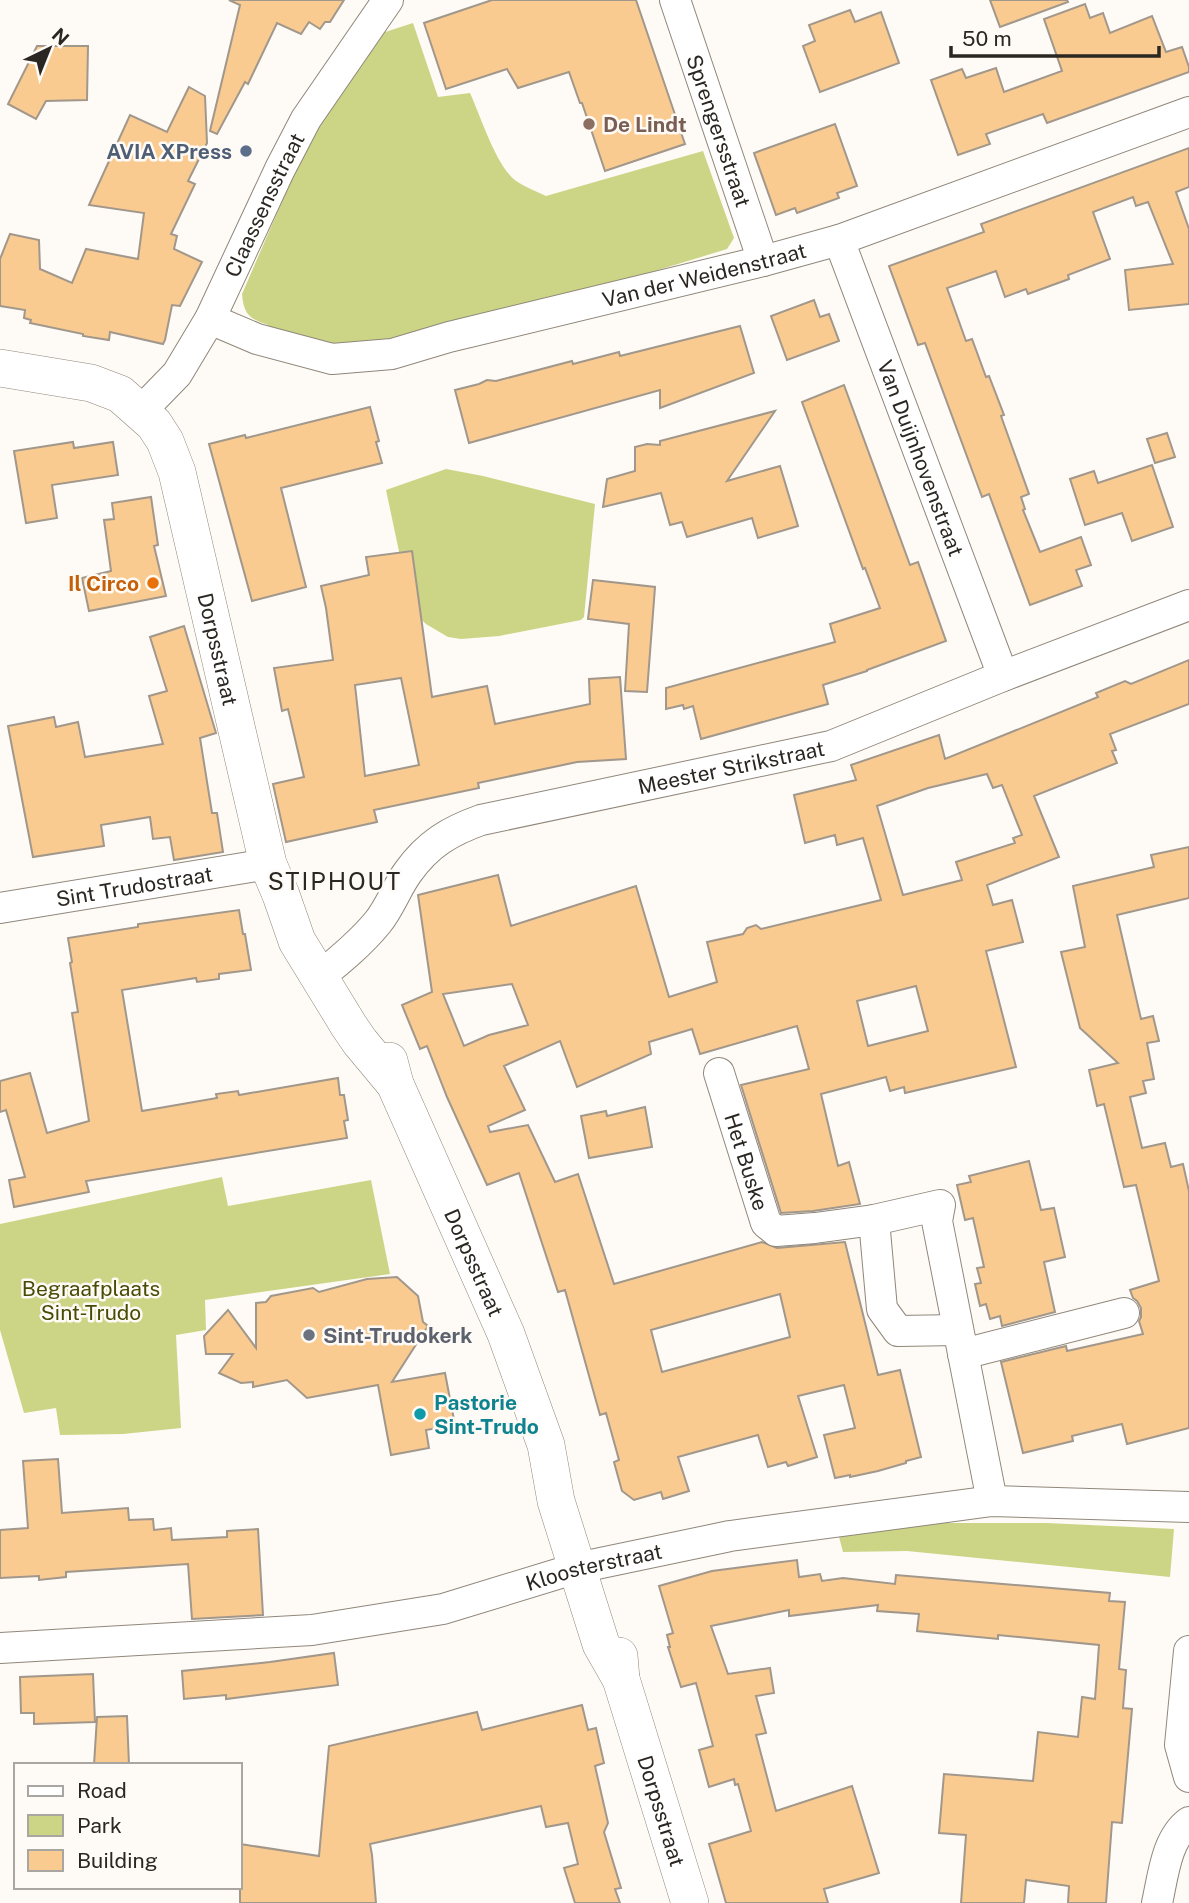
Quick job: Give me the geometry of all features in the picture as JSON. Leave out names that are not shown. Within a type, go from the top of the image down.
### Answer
[{"type":"street","name":"Claassensstraat","points":[[141,411],[177,374],[211,320],[306,119],[387,0]]},
{"type":"street","name":"Sprengersstraat","points":[[675,0],[763,261]]},
{"type":"street","name":"Van der Weidenstraat","points":[[211,320],[257,340],[332,359],[392,354],[449,337],[839,240],[1189,112]]},
{"type":"street","name":"Van Duijnhovenstraat","points":[[839,240],[1003,676]]},
{"type":"street","name":"Dorpsstraat","points":[[0,368],[92,383],[120,394],[154,424],[165,441],[177,471],[274,879],[311,929],[327,970],[380,1032],[395,1084],[506,1334],[546,1445],[575,1495],[601,1644],[621,1679],[690,1903]]},
{"type":"street","name":"Meester Strikstraat","points":[[327,970],[379,920],[408,871],[431,847],[454,830],[481,820],[831,746],[1189,605]]},
{"type":"street","name":"Sint Trudostraat","points":[[0,908],[274,879]]},
{"type":"street","name":"Het Buske","points":[[719,1073],[766,1223],[776,1231],[874,1220],[940,1205],[937,1221],[992,1501]]},
{"type":"street","points":[[874,1220],[882,1309],[898,1331],[961,1342],[1124,1313]]},
{"type":"street","name":"Kloosterstraat","points":[[0,1648],[312,1630],[443,1609],[586,1566],[730,1536],[992,1501],[1189,1507]]},
{"type":"street","points":[[1189,1651],[1180,1745],[1189,1777]]},
{"type":"street","points":[[1157,1903],[1169,1850],[1189,1822]]},
{"type":"green space","points":[[413,23],[438,97],[470,93],[496,153],[516,181],[546,196],[703,151],[734,238],[727,249],[642,275],[381,342],[339,345],[266,333],[268,325],[249,315],[244,307],[242,294],[284,197],[305,137],[376,35]]},
{"type":"green space","points":[[446,469],[595,504],[584,617],[581,620],[499,636],[461,639],[448,637],[415,614],[386,490]]},
{"type":"green space","name":"Begraafplaats Sint-Trudo","points":[[222,1177],[228,1206],[371,1180],[390,1274],[205,1300],[206,1330],[176,1335],[181,1428],[123,1434],[60,1435],[56,1408],[24,1413],[0,1330],[0,1224]]},
{"type":"green space","points":[[903,1523],[1047,1523],[1174,1529],[1170,1577],[907,1551],[843,1552],[838,1533]]},
{"type":"building","points":[[229,0],[344,0],[330,22],[325,22],[320,29],[309,22],[301,34],[277,23],[248,84],[245,82],[217,134],[210,131],[240,5]]},
{"type":"building","name":"De Lindt","points":[[492,0],[636,0],[685,144],[605,171],[569,72],[518,88],[507,69],[446,89],[424,23]]},
{"type":"building","points":[[990,0],[1067,0],[1068,2],[1000,27]]},
{"type":"building","points":[[1085,4],[1090,18],[1103,13],[1110,33],[1152,16],[1166,52],[1182,47],[1189,72],[1047,123],[1043,114],[986,134],[990,144],[958,155],[931,80],[962,69],[966,78],[996,68],[1004,92],[1062,71],[1044,19]]},
{"type":"building","points":[[850,10],[855,22],[881,12],[899,63],[820,92],[803,46],[815,41],[809,25]]},
{"type":"building","points":[[37,46],[88,46],[87,100],[46,101],[36,119],[8,104]]},
{"type":"building","points":[[189,87],[205,96],[207,143],[188,181],[195,184],[171,234],[177,236],[174,249],[202,262],[180,306],[172,305],[163,344],[110,332],[109,340],[83,336],[30,323],[31,320],[24,318],[25,310],[0,306],[0,259],[10,234],[39,240],[40,269],[72,283],[86,249],[138,259],[144,213],[89,205],[130,115],[167,132]]},
{"type":"building","points":[[835,124],[857,186],[837,193],[839,198],[797,213],[795,208],[776,215],[754,153]]},
{"type":"building","points":[[1189,148],[1189,187],[1176,192],[1189,229],[1189,304],[1129,310],[1125,270],[1173,264],[1148,202],[1136,206],[1133,197],[1093,212],[1110,259],[1068,275],[1069,279],[1028,294],[1026,289],[1005,297],[996,271],[947,288],[966,341],[972,339],[1004,415],[1001,416],[1029,494],[1021,497],[1025,509],[1023,510],[1040,552],[1081,537],[1091,565],[1076,570],[1082,586],[1030,605],[989,494],[982,497],[925,343],[918,345],[889,266],[984,232],[981,224]]},
{"type":"building","points":[[814,300],[820,317],[829,314],[839,341],[787,360],[771,316]]},
{"type":"building","points":[[740,326],[754,373],[660,408],[660,390],[469,443],[455,390],[572,361],[573,364],[619,352],[620,356]]},
{"type":"building","points":[[844,385],[910,565],[918,562],[946,641],[823,685],[828,704],[701,739],[693,706],[666,709],[666,688],[835,642],[830,624],[880,608],[802,402]]},
{"type":"building","points":[[370,407],[382,463],[281,488],[306,587],[252,601],[209,444],[245,435],[246,438]]},
{"type":"building","points":[[775,411],[727,481],[780,466],[798,526],[758,538],[752,518],[687,537],[682,522],[670,525],[661,493],[603,507],[607,479],[635,471],[635,447],[660,445],[660,441]]},
{"type":"building","points":[[1167,433],[1175,457],[1155,463],[1147,439]]},
{"type":"building","points":[[73,442],[74,448],[113,442],[118,475],[52,485],[57,518],[26,523],[14,451]]},
{"type":"building","points":[[1152,465],[1173,527],[1132,541],[1122,513],[1085,525],[1070,479],[1094,471],[1098,483]]},
{"type":"building","points":[[151,497],[158,545],[154,546],[166,596],[89,611],[82,578],[111,571],[104,520],[114,519],[112,503]]},
{"type":"building","points":[[412,551],[432,697],[487,686],[495,724],[590,704],[589,679],[620,677],[626,759],[577,762],[478,783],[479,788],[374,810],[377,822],[286,842],[273,784],[304,777],[288,709],[282,711],[274,668],[333,660],[321,586],[369,575],[366,557]],"holes":[[[401,678],[419,765],[365,776],[355,685]]]},
{"type":"building","points":[[593,580],[655,587],[647,692],[625,691],[629,624],[588,619]]},
{"type":"building","points":[[184,626],[216,733],[200,738],[212,813],[217,813],[223,852],[174,860],[170,837],[153,839],[150,817],[101,825],[104,846],[33,857],[8,726],[54,717],[56,727],[78,722],[85,757],[163,744],[149,696],[167,691],[150,637]]},
{"type":"building","points":[[1189,660],[1189,704],[1110,734],[1117,763],[1034,796],[1059,857],[987,885],[993,905],[1012,900],[1023,942],[986,951],[1016,1067],[905,1093],[904,1087],[890,1091],[886,1077],[821,1094],[838,1166],[849,1162],[860,1204],[781,1213],[741,1085],[809,1069],[797,1026],[700,1054],[692,1029],[649,1042],[651,1054],[577,1087],[560,1041],[504,1066],[525,1110],[488,1126],[490,1132],[528,1125],[555,1182],[578,1174],[614,1284],[762,1242],[777,1248],[845,1242],[878,1375],[900,1370],[921,1457],[878,1471],[835,1478],[824,1435],[855,1428],[844,1385],[798,1396],[817,1457],[788,1466],[786,1462],[768,1467],[758,1435],[678,1457],[689,1491],[663,1499],[661,1492],[634,1500],[622,1491],[614,1462],[619,1460],[606,1413],[600,1415],[565,1290],[558,1292],[519,1173],[487,1185],[427,1046],[420,1049],[402,1005],[432,992],[418,895],[498,875],[511,926],[636,886],[669,997],[717,982],[707,942],[743,934],[747,928],[756,925],[761,929],[881,900],[863,838],[837,845],[835,835],[805,843],[794,795],[856,780],[851,765],[939,735],[945,759],[1098,697],[1096,693],[1125,681],[1131,684]],"holes":[[[987,774],[993,788],[1002,785],[1022,835],[1013,838],[1015,843],[956,862],[962,880],[903,895],[877,806],[928,788]],[[512,984],[528,1025],[489,1035],[464,1046],[443,994]],[[916,986],[928,1031],[868,1046],[857,1001]],[[780,1294],[790,1337],[662,1372],[651,1330]]]},
{"type":"building","points":[[1189,847],[1189,898],[1117,915],[1141,1019],[1153,1016],[1159,1041],[1147,1043],[1154,1079],[1143,1081],[1146,1093],[1130,1097],[1142,1148],[1165,1143],[1171,1167],[1183,1164],[1189,1191],[1189,1428],[1127,1444],[1122,1424],[1072,1436],[1073,1441],[1023,1453],[1001,1362],[1066,1346],[1067,1351],[1143,1334],[1139,1321],[1141,1308],[1130,1290],[1159,1281],[1136,1185],[1124,1187],[1104,1104],[1097,1106],[1089,1070],[1118,1063],[1080,1028],[1061,952],[1085,947],[1073,886],[1154,867],[1151,855]]},
{"type":"building","points":[[239,910],[251,970],[219,974],[219,979],[197,982],[196,978],[122,990],[142,1111],[217,1098],[216,1094],[238,1091],[239,1095],[338,1078],[348,1120],[344,1121],[347,1138],[86,1181],[89,1192],[14,1207],[9,1180],[25,1177],[6,1110],[0,1112],[0,1081],[30,1073],[47,1133],[89,1121],[72,1013],[78,1012],[68,938],[138,927],[138,924]]},
{"type":"building","points":[[645,1107],[652,1147],[589,1158],[581,1116],[606,1111],[607,1116]]},
{"type":"building","points":[[1029,1161],[1041,1210],[1054,1208],[1065,1257],[1044,1262],[1055,1312],[1002,1326],[1000,1316],[990,1319],[986,1304],[980,1306],[975,1284],[981,1283],[977,1268],[984,1267],[973,1218],[965,1220],[957,1185],[971,1182],[969,1176]]},
{"type":"building","name":"Sint-Trudokerk","points":[[397,1277],[418,1296],[423,1322],[428,1326],[392,1382],[445,1373],[455,1425],[426,1430],[429,1448],[391,1455],[378,1385],[307,1398],[287,1380],[253,1387],[253,1382],[241,1383],[219,1373],[233,1354],[206,1354],[204,1336],[228,1310],[256,1348],[256,1303],[266,1302],[271,1296],[313,1288],[319,1292],[367,1279]]},
{"type":"building","points":[[58,1459],[62,1513],[128,1508],[129,1520],[153,1519],[154,1530],[171,1528],[172,1540],[227,1537],[227,1531],[258,1529],[263,1615],[192,1619],[188,1564],[66,1572],[66,1577],[39,1580],[39,1576],[0,1578],[0,1530],[28,1528],[23,1461]]},
{"type":"building","points":[[797,1560],[799,1577],[820,1574],[822,1581],[843,1578],[895,1584],[896,1575],[1110,1593],[1109,1601],[1125,1602],[1119,1669],[1126,1670],[1123,1708],[1132,1709],[1122,1823],[1112,1822],[1106,1903],[1068,1903],[1069,1886],[1026,1880],[1024,1903],[961,1903],[966,1835],[939,1833],[944,1774],[1033,1781],[1038,1732],[1078,1737],[1082,1697],[1095,1699],[1099,1645],[998,1635],[998,1639],[917,1631],[919,1614],[877,1611],[878,1605],[789,1616],[789,1610],[711,1626],[728,1674],[770,1668],[774,1693],[756,1696],[766,1733],[756,1735],[776,1811],[852,1786],[879,1873],[824,1889],[828,1903],[726,1903],[709,1844],[751,1831],[738,1784],[735,1785],[734,1779],[709,1787],[699,1750],[713,1746],[696,1683],[681,1687],[668,1647],[667,1635],[673,1633],[659,1586],[712,1571]]},
{"type":"building","points":[[334,1653],[338,1685],[226,1699],[226,1695],[184,1699],[182,1671]]},
{"type":"building","points":[[93,1674],[95,1722],[34,1724],[34,1713],[21,1713],[20,1677]]},
{"type":"building","points":[[582,1705],[588,1730],[596,1728],[604,1763],[595,1766],[608,1823],[604,1832],[621,1888],[615,1889],[620,1903],[575,1903],[564,1868],[578,1864],[568,1823],[546,1827],[541,1806],[370,1844],[376,1903],[240,1903],[242,1844],[319,1856],[329,1746],[477,1712],[482,1730]]},
{"type":"building","points":[[127,1716],[129,1763],[94,1763],[97,1717]]},
{"type":"place","name":"De Lindt","points":[[589,124]]},
{"type":"place","name":"AVIA XPress","points":[[246,151]]},
{"type":"place","name":"Il Circo","points":[[153,583]]},
{"type":"place","name":"Sint-Trudokerk","points":[[309,1335]]},
{"type":"place","name":"Pastorie Sint-Trudo","points":[[420,1414]]},
{"type":"district","name":"STIPHOUT","points":[[335,881]]}]
